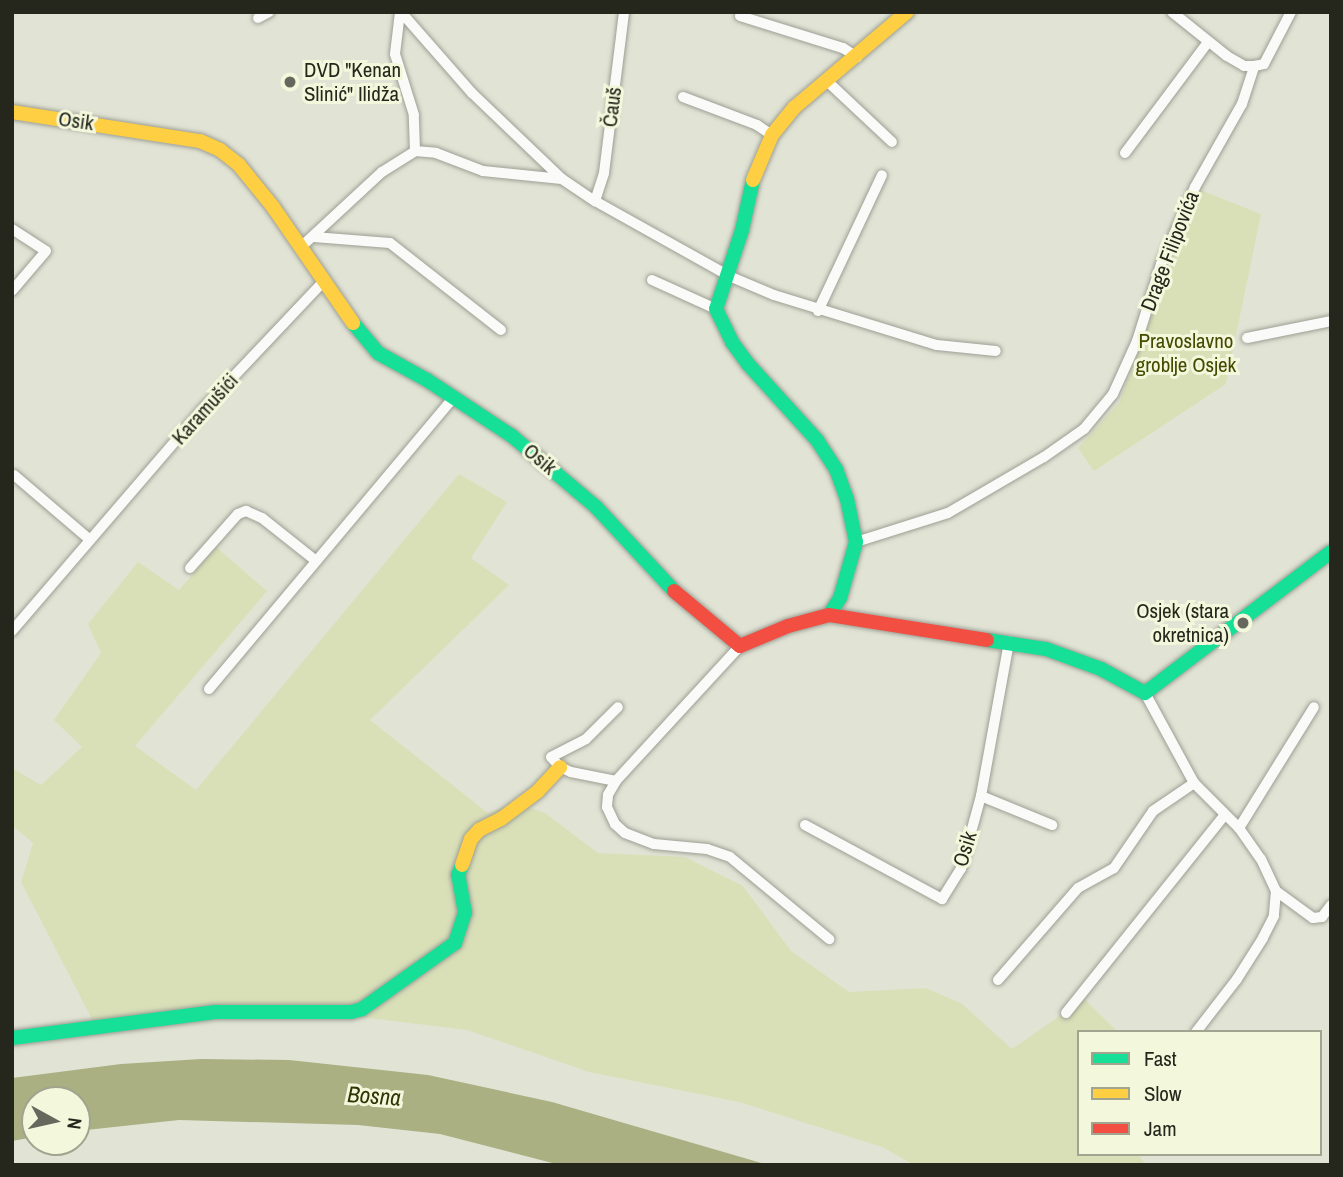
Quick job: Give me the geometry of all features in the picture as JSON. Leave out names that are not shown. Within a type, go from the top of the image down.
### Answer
[{"type":"main road","points":[[829,615],[840,598],[856,542],[850,509],[836,469],[817,440],[748,364],[732,342],[716,309],[729,276],[753,180],[772,135],[795,107],[907,12]]},
{"type":"main road","name":"Osik","points":[[12,112],[200,141],[220,150],[239,165],[308,242],[324,281],[379,353],[454,397],[512,436],[596,507],[672,589],[740,646]]},
{"type":"main road","points":[[740,646],[788,626],[829,615],[1009,642],[1074,658],[1145,693],[1269,596],[1330,553]]},
{"type":"main road","points":[[12,1038],[215,1012],[351,1012],[362,1009],[455,943],[465,913],[458,875],[471,839],[479,830],[537,792],[560,767]]},
{"type":"street","points":[[258,18],[270,12]]},
{"type":"street","points":[[401,12],[395,54],[414,115],[415,151]]},
{"type":"street","points":[[401,12],[472,93],[562,179],[595,201],[729,276],[818,311],[937,345],[996,351]]},
{"type":"street","name":"Čauš","points":[[595,201],[604,173],[624,12]]},
{"type":"street","points":[[1172,12],[1208,42],[1244,66],[1254,66]]},
{"type":"street","name":"Drage Filipovića","points":[[856,542],[948,513],[1044,457],[1084,429],[1113,394],[1137,341],[1161,264],[1195,187],[1242,104],[1254,66],[1264,64],[1291,12]]},
{"type":"street","points":[[740,16],[844,48],[857,57]]},
{"type":"street","points":[[1125,153],[1149,117],[1208,42]]},
{"type":"street","points":[[827,80],[892,142]]},
{"type":"street","points":[[683,97],[757,125],[772,135]]},
{"type":"street","points":[[308,242],[382,172],[415,151],[436,153],[483,171],[562,179]]},
{"type":"street","points":[[818,311],[882,175]]},
{"type":"street","points":[[12,229],[46,251],[12,291]]},
{"type":"street","points":[[308,242],[390,243],[501,330]]},
{"type":"street","points":[[652,280],[716,309]]},
{"type":"street","name":"Karamušići","points":[[12,631],[202,410],[324,281]]},
{"type":"street","points":[[1247,338],[1331,321]]},
{"type":"street","points":[[209,689],[454,397]]},
{"type":"street","points":[[14,475],[89,539]]},
{"type":"street","points":[[190,568],[238,514],[246,511],[262,518],[316,561]]},
{"type":"street","name":"Osik","points":[[805,825],[942,898],[961,869],[981,796],[1009,642]]},
{"type":"street","points":[[740,646],[616,781],[608,795],[607,807],[615,824],[625,833],[654,844],[707,849],[730,857],[829,939]]},
{"type":"street","points":[[1145,693],[1194,783],[1224,816],[1239,828],[1261,859],[1276,891],[1313,919],[1322,917],[1331,905]]},
{"type":"street","points":[[616,781],[560,767],[551,757],[586,739],[618,707]]},
{"type":"street","points":[[1239,828],[1314,708]]},
{"type":"street","points":[[998,979],[1078,888],[1114,868],[1153,811],[1194,783]]},
{"type":"street","points":[[981,796],[1052,825]]},
{"type":"street","points":[[1066,1013],[1224,816]]},
{"type":"street","points":[[1198,1030],[1237,979],[1263,938],[1274,916],[1276,891]]},
{"type":"green space","name":"Pravoslavno groblje Osjek","points":[[1198,189],[1261,214],[1226,384],[1094,471],[1078,448],[1119,403]]},
{"type":"green space","points":[[459,474],[507,502],[471,558],[509,585],[370,720],[488,813],[514,803],[545,813],[598,853],[685,857],[743,886],[791,951],[849,992],[925,988],[961,1003],[1012,1049],[1084,999],[1116,1030],[1077,1030],[1077,1156],[1139,1156],[1146,1165],[914,1165],[882,1147],[739,1102],[589,1072],[467,1030],[352,1016],[210,1009],[94,1023],[21,882],[33,843],[12,825],[12,768],[41,785],[82,747],[54,720],[101,653],[88,624],[138,562],[179,590],[216,547],[267,591],[135,746],[196,790]]},
{"type":"water","name":"Bosna","points":[[201,1059],[289,1060],[428,1075],[552,1102],[768,1165],[560,1165],[440,1134],[358,1125],[179,1120],[91,1129],[91,1086],[21,1086],[21,1139],[12,1141],[12,1078],[121,1064]]},
{"type":"traffic: fast","points":[[753,180],[742,230],[716,309],[732,342],[748,364],[817,440],[836,469],[847,499],[856,542],[840,598],[829,615]]},
{"type":"traffic: fast","points":[[353,323],[378,353],[427,380],[512,436],[596,507],[674,591]]},
{"type":"traffic: fast","points":[[987,640],[1046,649],[1101,669],[1145,693],[1331,552]]},
{"type":"traffic: fast","points":[[12,1038],[215,1012],[351,1012],[362,1009],[455,943],[465,913],[458,875],[462,865]]},
{"type":"traffic: slow","points":[[753,180],[772,135],[795,107],[907,12]]},
{"type":"traffic: slow","points":[[12,112],[200,141],[220,150],[239,165],[273,207],[353,323]]},
{"type":"traffic: slow","points":[[462,865],[471,839],[479,830],[501,819],[537,792],[560,767]]},
{"type":"traffic: jam","points":[[674,591],[740,646],[788,626],[829,615],[987,640]]},
{"type":"place","name":"DVD \"Kenan Slinić\" Ilidža","points":[[290,82]]},
{"type":"place","name":"Osjek (stara okretnica)","points":[[1243,623]]}]
